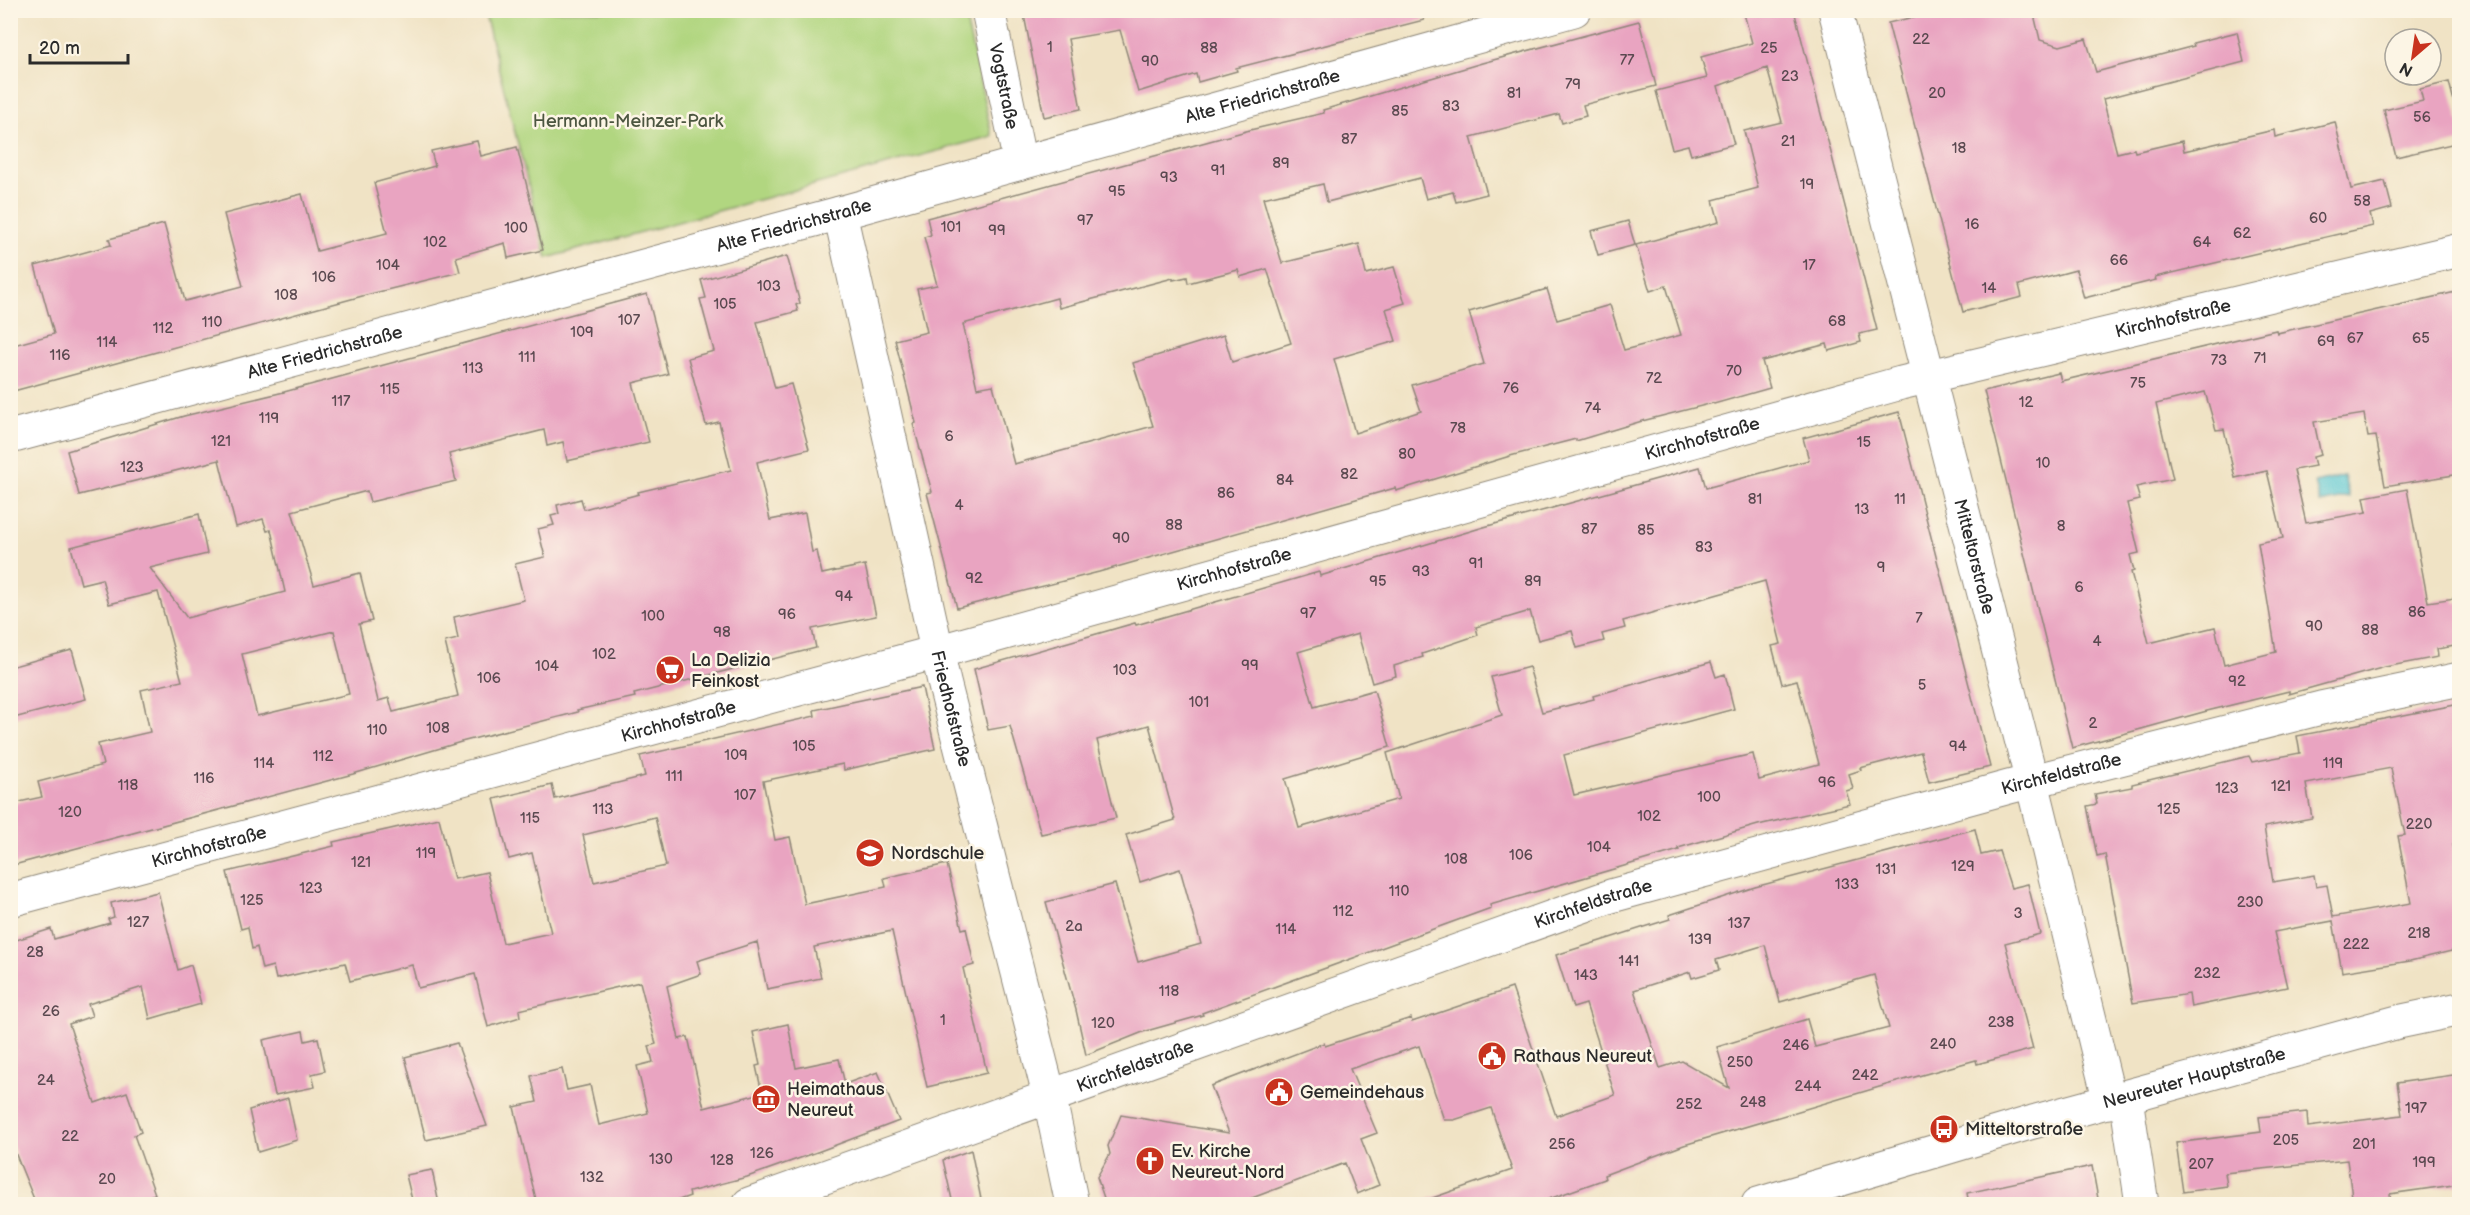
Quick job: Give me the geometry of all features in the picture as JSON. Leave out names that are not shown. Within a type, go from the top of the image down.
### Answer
[{"type":"street","name":"Vogtstraße","points":[[988,10],[1020,164]]},
{"type":"street","name":"Alte Friedrichstraße","points":[[10,437],[1020,164],[1574,10]]},
{"type":"street","name":"Mitteltorstraße","points":[[1835,10],[2032,782],[2118,1100],[2142,1204]]},
{"type":"street","name":"Friedhofstraße","points":[[840,213],[937,652],[1049,1095],[1072,1204]]},
{"type":"street","name":"Kirchhofstraße","points":[[10,900],[937,652],[1928,377],[2460,250]]},
{"type":"street","name":"Kirchfeldstraße","points":[[749,1204],[1611,896],[2032,782],[2321,708],[2460,679]]},
{"type":"street","name":"Neureuter Hauptstraße","points":[[1758,1204],[2034,1122],[2398,1022],[2460,1009]]},
{"type":"green space","name":"Hermann-Meinzer-Park","points":[[484,11],[964,11],[992,136],[547,258]]},
{"type":"water","points":[[2344,476],[2349,497],[2320,503],[2315,483]]},
{"type":"building","points":[[1023,10],[1423,10],[1424,20],[1236,68],[1237,71],[1198,82],[1196,74],[1138,92],[1120,30],[1068,39],[1081,109],[1044,117]]},
{"type":"building","points":[[1743,10],[1794,10],[1877,330],[1859,334],[1861,342],[1829,351],[1827,344],[1762,361],[1770,388],[1642,421],[1576,441],[1576,439],[1510,456],[1396,491],[1395,488],[1099,572],[957,608],[927,493],[932,492],[913,424],[916,423],[895,340],[927,332],[917,289],[937,285],[924,237],[931,235],[927,218],[1250,130],[1324,113],[1323,110],[1482,63],[1639,21],[1656,86],[1583,105],[1586,116],[1562,123],[1559,114],[1471,137],[1487,194],[1456,202],[1453,192],[1426,199],[1420,178],[1327,202],[1323,184],[1263,198],[1282,263],[1359,244],[1366,274],[1394,267],[1405,303],[1386,309],[1396,341],[1334,359],[1355,433],[1421,411],[1412,385],[1484,364],[1469,312],[1547,289],[1557,320],[1610,305],[1624,350],[1681,335],[1666,286],[1650,291],[1636,245],[1719,222],[1713,200],[1758,188],[1744,131],[1782,122],[1767,68],[1718,86],[1734,144],[1691,155],[1688,145],[1672,149],[1656,91],[1707,78],[1701,57],[1752,43]],"holes":[[[1267,269],[1291,343],[1232,362],[1224,335],[1133,363],[1153,426],[1014,464],[993,385],[977,388],[963,324],[1057,298],[1059,308],[1173,278],[1173,280],[1187,277],[1188,283],[1238,270],[1240,277]]]},
{"type":"building","points":[[1944,10],[2033,10],[2040,40],[2060,46],[2086,39],[2096,72],[2237,32],[2244,62],[2103,99],[2117,153],[2134,149],[2135,152],[2182,141],[2184,151],[2274,130],[2275,137],[2335,122],[2351,189],[2385,181],[2392,208],[2370,214],[2373,226],[2155,277],[2156,280],[2084,298],[2076,270],[2019,285],[2022,297],[1963,312],[1888,23]]},
{"type":"building","points":[[2449,82],[2460,125],[2460,142],[2396,157],[2384,110],[2423,101],[2420,89],[2443,87],[2443,83]]},
{"type":"building","points":[[477,141],[481,156],[517,147],[543,250],[508,258],[505,243],[456,257],[460,272],[366,295],[10,392],[10,346],[54,334],[35,266],[111,245],[109,239],[164,224],[185,301],[243,286],[224,214],[302,194],[317,251],[387,233],[374,183],[435,166],[431,151]]},
{"type":"building","points":[[1628,221],[1635,245],[1598,255],[1591,231]]},
{"type":"building","points":[[787,256],[800,303],[796,305],[798,311],[757,322],[775,388],[791,384],[809,449],[757,462],[770,520],[805,513],[812,552],[817,551],[822,574],[865,565],[876,616],[812,629],[816,648],[634,694],[635,697],[577,710],[578,712],[461,742],[353,774],[10,866],[10,804],[42,797],[38,782],[103,765],[98,744],[150,732],[141,690],[182,681],[158,592],[109,604],[102,579],[81,584],[71,547],[199,514],[207,554],[150,568],[187,618],[285,592],[271,530],[267,531],[263,519],[236,527],[219,460],[79,495],[67,451],[184,416],[284,392],[647,294],[668,374],[633,383],[649,442],[567,461],[563,442],[547,446],[544,430],[449,454],[456,481],[370,502],[367,491],[292,511],[314,585],[360,573],[372,621],[359,624],[378,701],[389,698],[393,712],[458,696],[445,642],[458,639],[454,617],[524,600],[515,564],[545,557],[538,529],[554,525],[551,516],[559,514],[557,505],[581,499],[584,509],[639,494],[638,492],[731,470],[719,422],[706,425],[688,358],[714,351],[700,299],[706,298],[701,280]],"holes":[[[334,631],[349,694],[257,716],[242,654]]]},
{"type":"building","points":[[2460,291],[2460,474],[2385,486],[2376,436],[2368,437],[2364,414],[2314,422],[2321,455],[2313,457],[2315,466],[2294,470],[2306,523],[2367,512],[2364,497],[2407,489],[2428,602],[2455,598],[2455,603],[2460,602],[2460,645],[2437,649],[2438,657],[2385,667],[2289,694],[2289,691],[2207,711],[2072,748],[1984,391],[2059,373],[2061,381],[2276,330],[2277,333]],"holes":[[[2205,392],[2216,430],[2224,429],[2235,478],[2267,471],[2283,538],[2258,543],[2276,652],[2224,665],[2215,627],[2149,643],[2131,572],[2134,571],[2130,555],[2139,553],[2127,503],[2140,500],[2136,487],[2173,479],[2156,404]]]},
{"type":"building","points":[[1899,412],[1990,767],[1929,782],[1921,752],[1860,768],[1861,770],[1849,774],[1853,789],[1846,791],[1850,804],[1758,825],[1490,905],[1491,908],[1202,1013],[1203,1015],[1143,1032],[1086,1055],[1046,902],[1115,884],[1138,962],[1201,944],[1180,869],[1140,882],[1126,835],[1175,820],[1149,725],[1097,740],[1116,818],[1041,834],[1010,726],[988,730],[974,669],[1319,572],[1320,576],[1484,527],[1700,467],[1706,488],[1809,460],[1803,438]],"holes":[[[1765,581],[1781,644],[1772,646],[1782,684],[1797,680],[1819,764],[1759,780],[1753,754],[1574,795],[1564,755],[1734,709],[1725,674],[1716,677],[1711,662],[1593,696],[1594,699],[1542,712],[1529,667],[1491,677],[1502,715],[1387,753],[1399,799],[1299,828],[1285,779],[1390,747],[1374,690],[1314,707],[1298,652],[1358,634],[1372,683],[1396,676],[1394,666],[1478,635],[1476,627],[1530,611],[1538,640],[1572,631],[1577,648],[1604,641],[1602,634],[1625,628],[1623,621]]]},
{"type":"building","points":[[72,650],[86,699],[10,719],[10,667]]},
{"type":"building","points":[[922,687],[935,749],[844,770],[843,764],[763,781],[775,840],[790,837],[805,904],[886,887],[884,878],[947,864],[962,929],[966,928],[974,965],[963,968],[987,1073],[927,1087],[892,931],[814,947],[821,978],[767,989],[757,942],[697,961],[701,974],[667,986],[679,1039],[688,1037],[704,1108],[762,1093],[756,1066],[760,1065],[753,1032],[788,1024],[796,1068],[839,1059],[845,1084],[878,1072],[899,1121],[747,1177],[689,1192],[690,1196],[668,1204],[537,1204],[514,1107],[537,1102],[531,1076],[562,1069],[567,1090],[590,1085],[599,1125],[648,1113],[637,1066],[653,1062],[649,1046],[656,1044],[640,982],[519,1010],[520,1017],[488,1027],[475,974],[418,988],[412,965],[350,981],[345,963],[276,979],[273,966],[262,969],[257,947],[252,949],[248,927],[241,929],[227,872],[334,846],[333,842],[439,818],[454,879],[487,872],[503,943],[551,933],[532,853],[509,859],[494,799],[552,785],[555,799],[645,776],[640,756],[815,716],[814,710]],"holes":[[[655,817],[666,866],[594,882],[583,835]]]},
{"type":"building","points":[[2460,704],[2460,844],[2453,845],[2460,879],[2460,949],[2410,961],[2342,972],[2333,921],[2274,932],[2287,987],[2191,1007],[2189,994],[2133,1003],[2105,854],[2097,856],[2087,806],[2097,804],[2095,794],[2132,787],[2132,784],[2249,756],[2252,762],[2300,753],[2297,736]],"holes":[[[2391,768],[2405,835],[2398,836],[2411,903],[2333,917],[2327,885],[2316,887],[2314,875],[2273,882],[2264,827],[2312,818],[2306,784]]]},
{"type":"building","points":[[1975,829],[1981,855],[1999,851],[2011,888],[2028,884],[2040,934],[2005,943],[2033,1049],[1977,1064],[1976,1060],[1684,1145],[1604,1175],[1605,1179],[1535,1204],[1425,1204],[1424,1201],[1512,1170],[1491,1108],[1454,1120],[1444,1120],[1419,1046],[1350,1069],[1377,1133],[1361,1139],[1379,1185],[1357,1194],[1345,1163],[1236,1204],[1106,1204],[1097,1177],[1110,1154],[1108,1146],[1121,1115],[1229,1133],[1211,1086],[1324,1043],[1325,1046],[1411,1018],[1412,1022],[1512,988],[1556,1116],[1615,1095],[1586,1004],[1573,1008],[1556,955],[1670,919],[1669,915],[1755,887]],"holes":[[[1765,945],[1780,1002],[1874,975],[1889,1028],[1815,1047],[1807,1019],[1717,1047],[1729,1088],[1682,1061],[1660,1068],[1634,990],[1690,972],[1692,978],[1719,970],[1716,960]]]},
{"type":"building","points":[[158,892],[178,970],[191,965],[201,1004],[150,1019],[143,987],[88,1004],[92,1016],[69,1024],[95,1103],[127,1092],[141,1132],[134,1135],[155,1194],[125,1204],[36,1204],[10,1140],[10,942],[51,929],[54,939],[110,923],[108,919],[114,917],[111,903]]},
{"type":"building","points":[[303,1031],[305,1041],[318,1038],[325,1071],[312,1074],[315,1087],[275,1095],[263,1040]]},
{"type":"building","points":[[457,1043],[487,1126],[426,1140],[405,1057]]},
{"type":"building","points":[[2460,1074],[2460,1184],[2390,1194],[2391,1204],[2353,1204],[2347,1160],[2225,1173],[2227,1186],[2183,1192],[2176,1143],[2261,1132],[2259,1117],[2307,1112],[2308,1127],[2402,1115],[2397,1083]]},
{"type":"building","points":[[288,1098],[297,1140],[258,1152],[249,1110]]},
{"type":"building","points":[[971,1150],[982,1204],[953,1204],[943,1160]]},
{"type":"building","points":[[2092,1166],[2099,1204],[1969,1204],[1967,1193]]},
{"type":"building","points":[[432,1170],[439,1204],[413,1204],[406,1175]]},
{"type":"place","name":"La Delizia Feinkost","points":[[670,670]]},
{"type":"place","name":"Nordschule","points":[[870,853]]},
{"type":"place","name":"Rathaus Neureut","points":[[1492,1056]]},
{"type":"place","name":"Gemeindehaus","points":[[1279,1092]]},
{"type":"place","name":"Heimathaus Neureut","points":[[766,1099]]},
{"type":"place","name":"Mitteltorstraße","points":[[1944,1129]]},
{"type":"place","name":"Ev. Kirche Neureut-Nord","points":[[1150,1161]]}]
